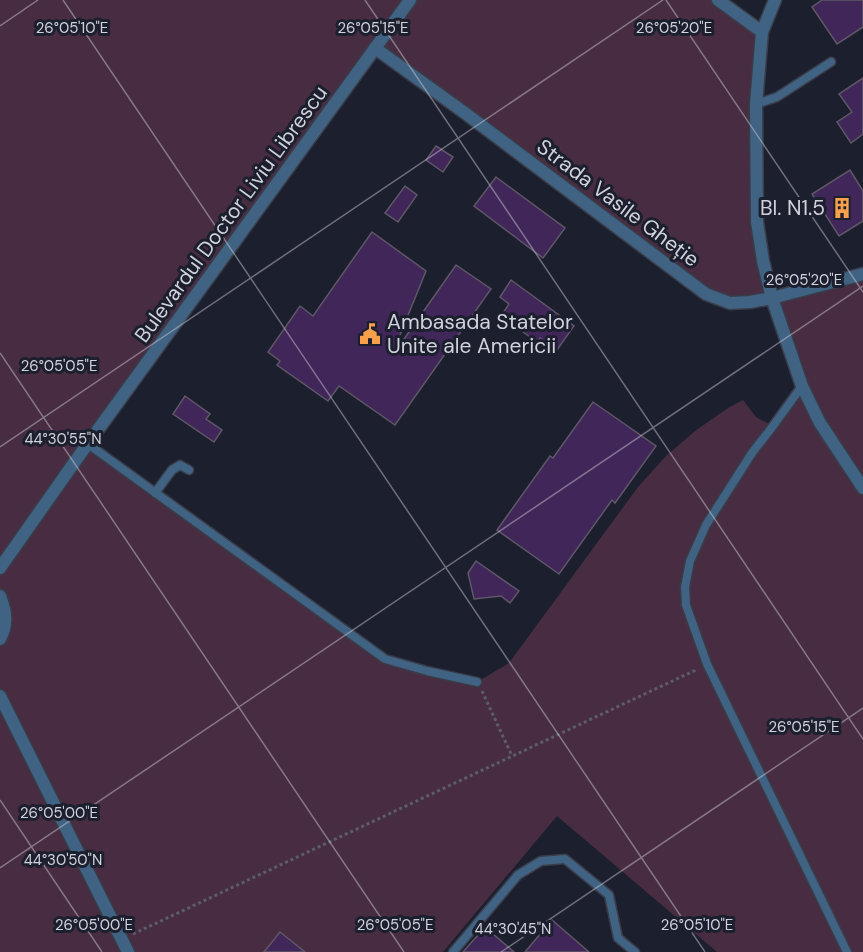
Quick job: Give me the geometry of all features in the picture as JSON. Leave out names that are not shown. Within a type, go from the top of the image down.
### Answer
[{"type":"street","name":"Bulevardul Doctor Liviu Librescu","points":[[0,567],[410,0]]},
{"type":"street","points":[[718,0],[762,32]]},
{"type":"street","points":[[775,0],[762,32],[756,104],[757,222],[772,298],[802,386],[820,423],[863,489]]},
{"type":"street","name":"Strada Vasile Gheție","points":[[375,48],[706,294],[730,303],[750,302],[863,274]]},
{"type":"street","points":[[0,596],[5,622],[0,639]]},
{"type":"street","points":[[0,696],[128,952]]},
{"type":"lane","points":[[756,104],[777,97],[831,62]]},
{"type":"lane","points":[[802,386],[752,453],[706,525],[690,561],[685,587],[686,606],[707,664],[847,952]]},
{"type":"lane","points":[[88,444],[385,660],[477,682]]},
{"type":"lane","points":[[155,493],[172,470],[180,465],[189,470]]},
{"type":"lane","points":[[453,952],[518,875],[541,861],[565,859],[609,895],[618,938],[635,952]]},
{"type":"path","points":[[122,940],[707,664]]},
{"type":"path","points":[[477,682],[512,756]]},
{"type":"shaded area","points":[[0,0],[718,0],[762,32],[755,166],[772,298],[863,274],[863,952],[717,952],[557,816],[443,952],[0,952]],"holes":[[[375,48],[706,294],[750,302],[772,299],[801,386],[773,426],[756,417],[743,400],[695,431],[666,456],[638,487],[509,663],[477,682],[385,659],[88,444]]]},
{"type":"building","points":[[822,0],[863,0],[863,27],[837,44],[812,7]]},
{"type":"building","points":[[863,78],[863,134],[851,143],[837,122],[852,112],[839,94]]},
{"type":"building","points":[[436,146],[453,157],[443,172],[426,160]]},
{"type":"building","name":"Bl. N1.5","points":[[850,170],[863,191],[863,221],[839,236],[812,194]]},
{"type":"building","points":[[496,177],[565,228],[543,258],[474,206]]},
{"type":"building","points":[[405,186],[417,195],[398,222],[385,213]]},
{"type":"building","name":"Ambasada Statelor Unite ale Americii","points":[[372,232],[426,271],[398,340],[402,342],[456,265],[491,289],[395,425],[339,386],[328,401],[277,365],[280,361],[268,352],[300,306],[313,316]]},
{"type":"building","points":[[511,280],[574,326],[557,350],[540,338],[537,342],[501,316],[509,304],[500,297]]},
{"type":"building","points":[[185,396],[210,414],[206,419],[222,430],[214,442],[173,414]]},
{"type":"building","points":[[593,402],[656,446],[615,503],[612,500],[559,574],[497,530],[550,456],[553,458]]},
{"type":"building","points":[[476,561],[519,591],[510,603],[501,596],[474,599],[468,573]]},
{"type":"building","points":[[552,920],[589,952],[525,952]]},
{"type":"building","points":[[485,927],[514,952],[463,952]]},
{"type":"building","points":[[280,932],[305,952],[264,952]]},
{"type":"place","name":"Bl. N1.5","points":[[842,208]]},
{"type":"place","name":"Ambasada Statelor Unite ale Americii","points":[[370,334]]}]
